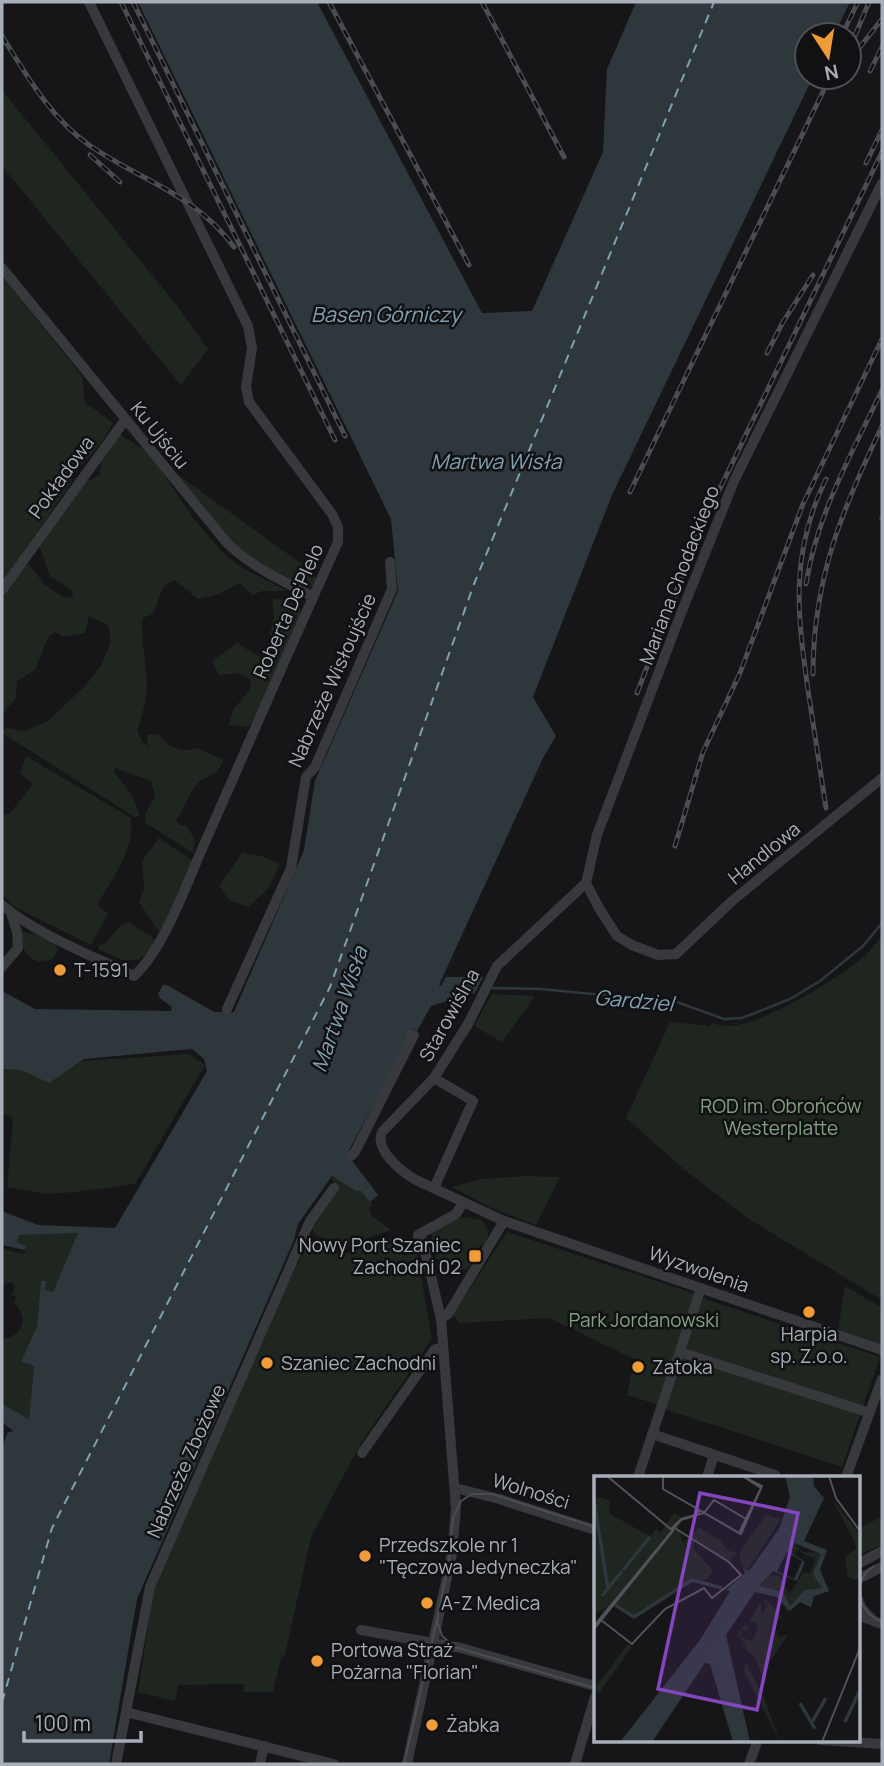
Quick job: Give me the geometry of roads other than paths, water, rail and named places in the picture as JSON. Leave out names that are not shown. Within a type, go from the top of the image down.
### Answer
[{"type":"street","name":"Roberta De'Plelo","points":[[11,913],[134,975],[145,966],[157,947],[338,542],[338,526],[249,402],[246,387],[252,348],[248,326],[89,2]]},
{"type":"street","name":"Mariana Chodackiego","points":[[586,883],[597,835],[734,481],[882,183]]},
{"type":"street","name":"Ku Ujściu","points":[[2,268],[235,551],[262,571],[313,597]]},
{"type":"street","name":"Pokładowa","points":[[2,590],[125,420]]},
{"type":"street","name":"Nabrzeże Wisłoujście","points":[[227,1009],[290,868],[306,777],[314,767],[392,589],[390,562]]},
{"type":"street","name":"Handlowa","points":[[586,883],[598,908],[617,936],[649,952],[670,956],[732,901],[882,778]]},
{"type":"street","name":"Starowiślna","points":[[463,1203],[405,1174],[381,1147],[379,1139],[382,1132],[434,1078],[468,1024],[490,977],[505,958],[586,883]]},
{"type":"street","points":[[2,905],[11,913],[17,932],[18,948],[2,967]]},
{"type":"street","points":[[351,1156],[414,1035],[411,1034]]},
{"type":"street","name":"Starowiślna","points":[[434,1078],[473,1101],[434,1188]]},
{"type":"street","name":"Nabrzeże Zbożowe","points":[[116,1764],[129,1712],[150,1587],[310,1221],[334,1188]]},
{"type":"street","points":[[407,1764],[453,1547],[455,1488],[441,1319],[423,1242],[418,1236],[456,1213],[463,1203]]},
{"type":"street","name":"Wyzwolenia","points":[[463,1203],[504,1221],[882,1350]]},
{"type":"street","points":[[441,1319],[448,1314],[504,1221]]},
{"type":"street","points":[[638,1476],[701,1288]]},
{"type":"street","points":[[362,1453],[435,1349],[443,1347]]},
{"type":"street","points":[[680,1352],[863,1411]]},
{"type":"street","points":[[846,1476],[882,1378]]},
{"type":"street","points":[[652,1434],[775,1476]]},
{"type":"street","points":[[707,1476],[715,1455]]},
{"type":"street","name":"Wolności","points":[[455,1488],[499,1499],[594,1530]]},
{"type":"street","points":[[860,1563],[882,1552]]},
{"type":"street","points":[[860,1578],[882,1567]]},
{"type":"street","points":[[860,1604],[862,1609],[878,1622]]},
{"type":"street","points":[[860,1616],[878,1622]]},
{"type":"street","points":[[361,1630],[461,1648],[594,1686]]},
{"type":"street","points":[[576,1764],[594,1701]]},
{"type":"street","points":[[129,1712],[334,1764]]},
{"type":"street","points":[[749,1764],[757,1742]]},
{"type":"street","points":[[851,1742],[882,1744]]},
{"type":"street","points":[[260,1764],[264,1746]]},
{"type":"water","name":"Martwa Wisła","points":[[138,2],[317,2],[482,313],[532,311],[603,152],[607,69],[636,2],[850,2],[841,21],[793,21],[793,91],[806,91],[612,495],[533,697],[556,736],[543,758],[439,985],[441,986],[446,977],[483,977],[475,993],[431,1006],[417,1031],[413,1029],[347,1154],[378,1195],[370,1202],[361,1191],[356,1191],[332,1176],[298,1224],[294,1240],[137,1599],[109,1764],[2,1764],[2,1450],[7,1433],[13,1431],[2,1422],[2,1404],[29,1419],[34,1366],[21,1361],[37,1327],[41,1281],[46,1281],[45,1290],[53,1292],[78,1233],[19,1235],[17,1242],[26,1246],[25,1250],[2,1245],[2,1211],[38,1225],[115,1228],[207,1071],[204,1059],[192,1049],[84,1059],[49,1083],[21,1070],[2,1069],[2,991],[35,1009],[171,1011],[172,1007],[158,994],[163,985],[167,985],[214,1012],[234,1012],[304,850],[315,781],[398,591],[391,519]]},
{"type":"waterway","name":"Gardziel","points":[[491,988],[540,989],[677,1002],[724,1019],[742,1018],[790,999],[820,981],[863,946],[882,923]]},
{"type":"tram line","points":[[404,1764],[449,1560],[453,1518],[461,1501],[472,1494],[492,1494],[594,1527]]},
{"type":"tram line","points":[[874,1566],[862,1580],[860,1595],[866,1610],[880,1621]]},
{"type":"tram line","points":[[437,1620],[442,1636],[455,1647],[594,1688]]},
{"type":"railway","points":[[121,2],[335,440]]},
{"type":"railway","points":[[133,2],[345,436]]},
{"type":"railway","points":[[329,2],[469,265]]},
{"type":"railway","points":[[482,2],[564,157]]},
{"type":"railway","points":[[849,21],[858,2]]},
{"type":"railway","points":[[861,21],[869,2]]},
{"type":"railway","points":[[863,43],[882,19]]},
{"type":"railway","points":[[2,36],[40,95],[75,134],[109,158],[184,200],[202,213],[234,247]]},
{"type":"railway","points":[[870,71],[882,47]]},
{"type":"railway","points":[[630,492],[823,91]]},
{"type":"railway","points":[[866,163],[882,130]]},
{"type":"railway","points":[[637,693],[699,532],[882,152]]},
{"type":"railway","points":[[90,155],[120,182]]},
{"type":"railway","points":[[767,353],[813,275]]},
{"type":"railway","points":[[675,846],[703,752],[740,673],[803,504],[882,339]]},
{"type":"railway","points":[[806,584],[811,558],[827,508],[882,390]]},
{"type":"railway","points":[[813,674],[818,607],[832,546],[854,487],[882,426]]},
{"type":"railway","points":[[826,479],[806,532],[799,583],[804,662],[826,808]]},
{"type":"place","name":"T-1591","points":[[60,970]]},
{"type":"place","name":"Nowy Port Szaniec Zachodni 02","points":[[475,1256]]},
{"type":"place","name":"Harpia sp. Z.o.o.","points":[[809,1312]]},
{"type":"place","name":"Szaniec Zachodni","points":[[267,1363]]},
{"type":"place","name":"Zatoka","points":[[638,1367]]},
{"type":"place","name":"Przedszkole nr 1 \"Tęczowa Jedyneczka\"","points":[[365,1556]]},
{"type":"place","name":"A-Z Medica","points":[[427,1603]]},
{"type":"place","name":"Portowa Straż Pożarna \"Florian\"","points":[[317,1661]]},
{"type":"place","name":"Żabka","points":[[432,1725]]},
{"type":"water label","name":"Basen Górniczy","points":[[386,314]]},
{"type":"park label","name":"ROD im. Obrońców Westerplatte","points":[[781,1117]]},
{"type":"park label","name":"Park Jordanowski","points":[[644,1320]]}]
